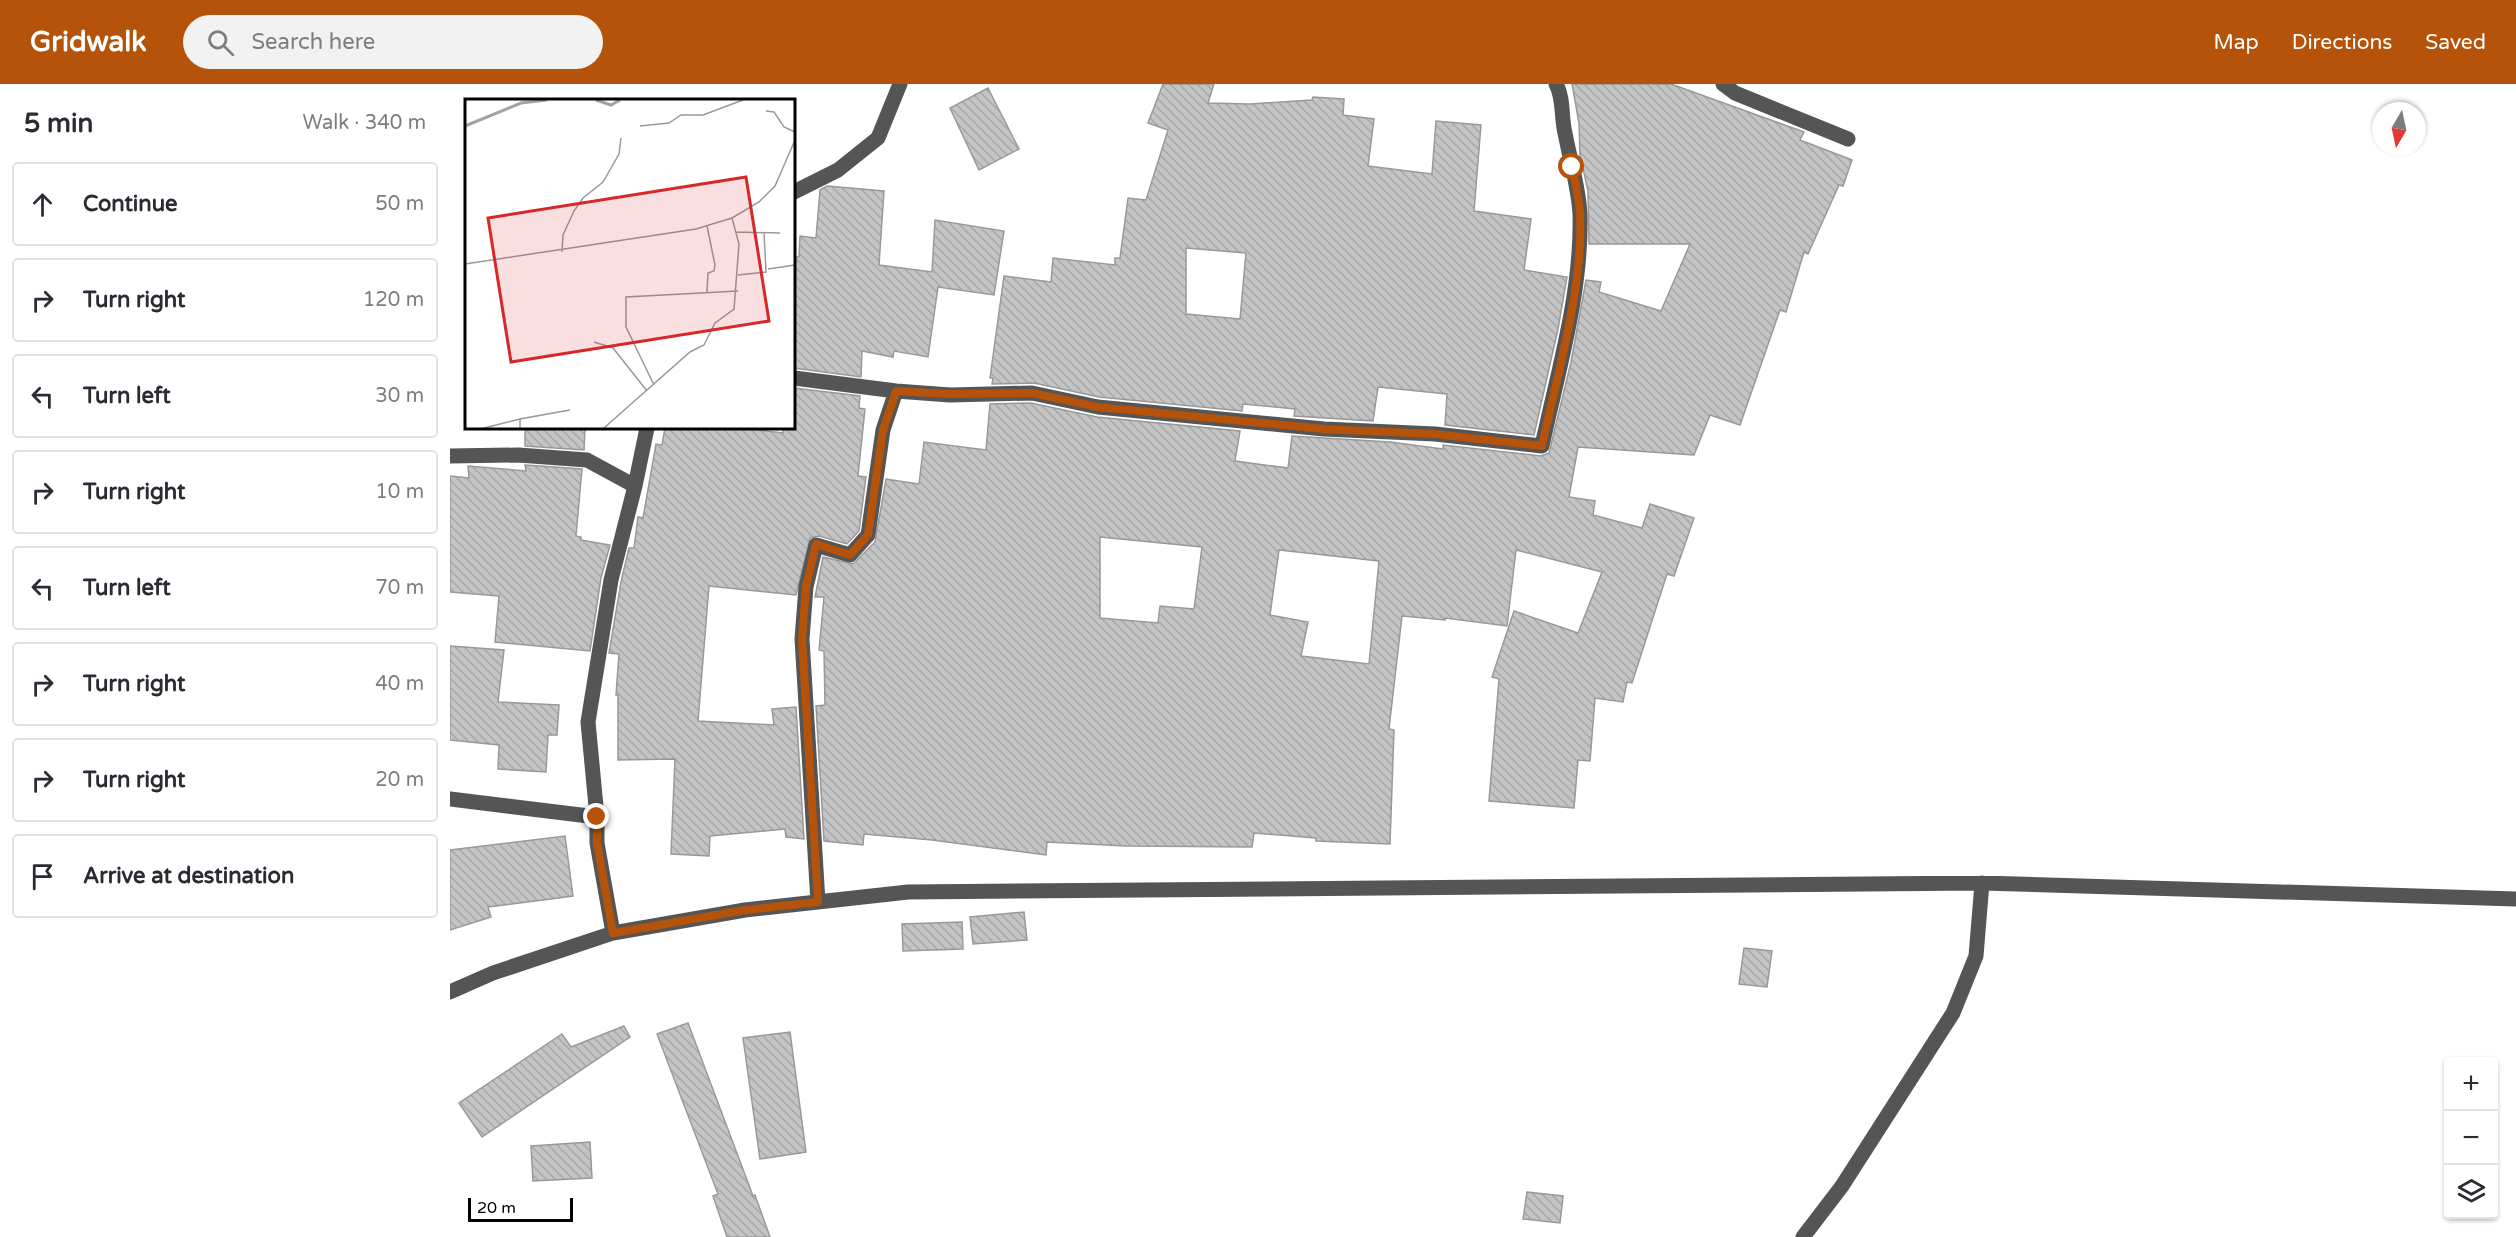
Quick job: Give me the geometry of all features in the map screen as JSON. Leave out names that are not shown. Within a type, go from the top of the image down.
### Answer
[{"type":"street","points":[[795,191],[837,170],[878,138],[900,84]]},
{"type":"street","points":[[795,378],[896,391],[950,394],[1032,393],[1098,407],[1324,429],[1435,434],[1542,446],[1580,254],[1580,212],[1562,122],[1560,91],[1556,84]]},
{"type":"street","points":[[1723,84],[1735,93],[1848,139]]},
{"type":"street","points":[[818,902],[802,639],[806,587],[816,544],[850,555],[868,535],[883,430],[896,391]]},
{"type":"street","points":[[613,933],[597,843],[597,817],[588,722],[610,580],[635,486],[647,429]]},
{"type":"street","points":[[450,456],[518,455],[587,460],[635,486]]},
{"type":"street","points":[[450,799],[597,817]]},
{"type":"street","points":[[1803,1237],[1842,1186],[1953,1013],[1976,956],[1982,883]]},
{"type":"street","points":[[450,992],[493,972],[613,933],[745,910],[908,892],[1982,883],[2516,898]]},
{"type":"building","points":[[1163,84],[1214,84],[1208,103],[1250,104],[1312,100],[1313,97],[1344,99],[1343,115],[1374,119],[1368,166],[1432,174],[1436,121],[1481,125],[1474,211],[1531,219],[1524,270],[1567,277],[1558,329],[1534,435],[1445,425],[1447,394],[1378,387],[1373,421],[1294,416],[1295,409],[1243,404],[1242,411],[1099,397],[1034,383],[992,384],[993,378],[990,378],[1004,276],[1051,282],[1053,258],[1115,265],[1115,258],[1120,258],[1128,198],[1146,200],[1168,130],[1148,123]],"holes":[[[1186,248],[1246,253],[1240,319],[1186,314]]]},
{"type":"building","points":[[1572,84],[1671,84],[1804,132],[1800,140],[1852,160],[1843,186],[1839,185],[1808,254],[1804,252],[1786,312],[1780,310],[1740,425],[1710,415],[1694,455],[1578,447],[1569,497],[1595,501],[1593,515],[1642,528],[1650,504],[1694,518],[1674,576],[1667,574],[1632,683],[1627,682],[1623,702],[1595,698],[1590,761],[1578,760],[1574,808],[1489,801],[1499,679],[1492,677],[1514,611],[1578,633],[1602,572],[1516,550],[1507,626],[1445,618],[1445,620],[1402,616],[1389,729],[1394,730],[1390,844],[1316,841],[1316,838],[1254,833],[1252,847],[1126,846],[1047,842],[1046,855],[932,840],[864,834],[863,845],[824,841],[816,706],[825,705],[824,651],[819,650],[824,597],[815,597],[823,557],[853,564],[875,542],[886,479],[919,484],[924,442],[986,450],[990,404],[1031,403],[1097,417],[1240,431],[1235,461],[1288,468],[1292,436],[1390,442],[1443,449],[1443,445],[1541,456],[1549,453],[1571,362],[1586,280],[1601,282],[1599,292],[1661,311],[1690,244],[1589,244],[1588,191],[1580,155],[1579,123]],"holes":[[[1100,537],[1202,547],[1194,609],[1160,606],[1158,623],[1100,618]],[[1279,550],[1379,561],[1369,664],[1301,656],[1308,622],[1270,615]]]},
{"type":"building","points":[[988,88],[1019,149],[979,170],[950,108]]},
{"type":"building","points":[[827,186],[884,191],[879,265],[932,272],[935,220],[1004,231],[994,295],[938,287],[928,357],[894,351],[893,357],[862,351],[861,377],[795,368],[795,257],[799,257],[800,236],[816,238],[820,190]]},
{"type":"building","points":[[795,388],[860,396],[859,408],[865,409],[858,476],[866,477],[859,531],[847,544],[819,536],[810,538],[796,595],[709,586],[698,721],[774,725],[772,709],[796,707],[804,839],[786,837],[785,829],[710,836],[709,856],[671,854],[675,759],[618,760],[618,695],[616,695],[619,654],[609,653],[621,582],[629,548],[634,548],[638,517],[643,518],[656,444],[662,445],[665,429],[749,429],[783,433],[783,429],[795,429]]},
{"type":"building","points":[[525,429],[585,429],[584,450],[525,446]]},
{"type":"building","points":[[525,465],[582,469],[576,536],[581,537],[581,540],[610,545],[601,578],[590,651],[495,642],[499,596],[450,592],[450,476],[469,478],[468,466],[526,471]]},
{"type":"building","points":[[450,646],[504,650],[498,702],[559,705],[557,735],[548,735],[546,772],[498,769],[499,745],[450,740]]},
{"type":"building","points":[[565,836],[573,896],[488,907],[491,917],[450,930],[450,850]]},
{"type":"building","points":[[1024,912],[1027,940],[973,944],[970,917]]},
{"type":"building","points":[[962,922],[963,949],[903,951],[902,924]]},
{"type":"building","points":[[1744,948],[1772,951],[1767,987],[1739,984]]},
{"type":"building","points":[[688,1023],[770,1237],[727,1237],[713,1196],[718,1194],[657,1034]]},
{"type":"building","points":[[624,1026],[630,1037],[482,1137],[459,1103],[562,1034],[571,1047]]},
{"type":"building","points":[[790,1032],[806,1152],[760,1159],[743,1038]]},
{"type":"building","points":[[590,1142],[592,1178],[533,1181],[531,1146]]},
{"type":"building","points":[[1527,1192],[1563,1196],[1560,1223],[1523,1219]]},
{"type":"route","points":[[597,817],[597,843],[613,933],[745,910],[818,902],[802,639],[806,587],[816,544],[850,555],[868,535],[883,430],[896,391],[950,394],[1032,393],[1098,407],[1244,419],[1324,429],[1435,434],[1542,446],[1580,254],[1580,212],[1572,167]]}]
